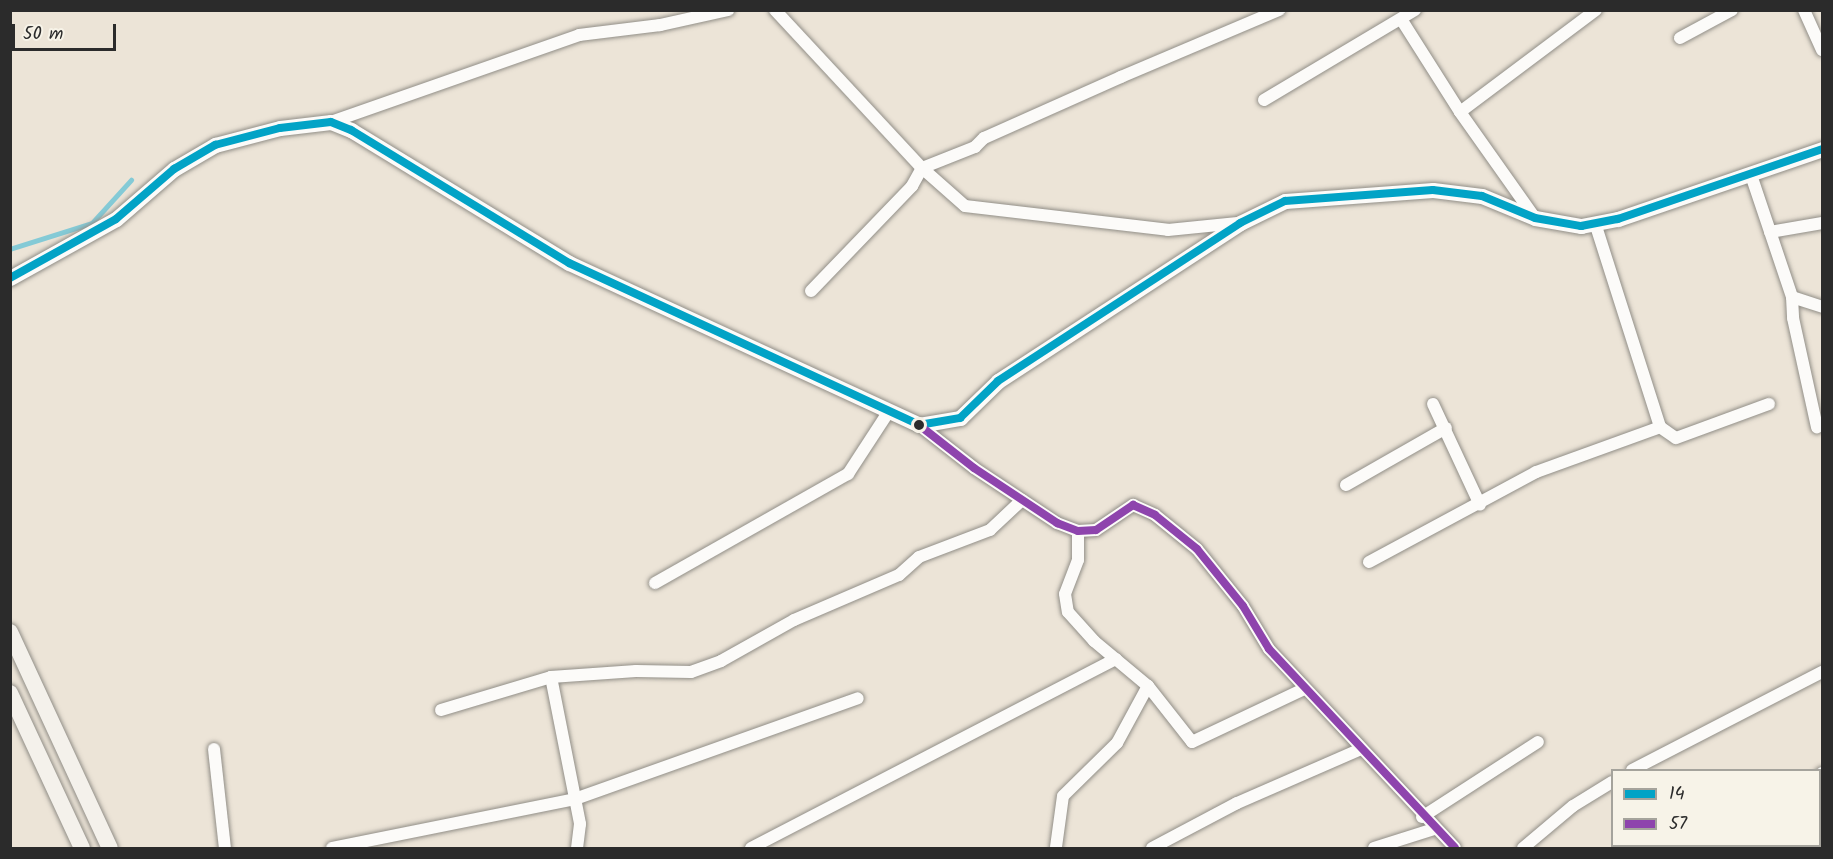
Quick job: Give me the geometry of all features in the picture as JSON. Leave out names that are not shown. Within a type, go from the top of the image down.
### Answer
[{"type":"main road","points":[[10,632],[110,849]]},
{"type":"main road","points":[[10,693],[82,849]]},
{"type":"street","points":[[776,10],[922,168],[964,206],[1168,230],[1240,223]]},
{"type":"street","points":[[811,291],[912,186],[922,168],[975,147],[984,138],[1121,77],[1280,10]]},
{"type":"street","points":[[1264,100],[1415,10]]},
{"type":"street","points":[[1460,112],[1596,10]]},
{"type":"street","points":[[1680,38],[1732,10]]},
{"type":"street","points":[[1804,10],[1822,50]]},
{"type":"street","points":[[10,278],[116,219],[174,169],[215,145],[279,128],[331,123],[579,35],[725,11]]},
{"type":"street","points":[[1401,19],[1460,112],[1535,218]]},
{"type":"street","points":[[331,123],[351,130],[569,263],[919,425],[1022,500],[1078,531],[1096,530],[1133,505],[1155,516],[1197,549],[1243,606],[1269,650],[1359,750],[1455,849]]},
{"type":"street","points":[[919,425],[960,418],[998,381],[1240,223],[1285,201],[1433,190],[1482,196],[1535,218],[1581,226],[1595,224],[1750,175],[1822,149]]},
{"type":"street","points":[[1750,175],[1792,297],[1793,318],[1816,427]]},
{"type":"street","points":[[1770,232],[1822,223]]},
{"type":"street","points":[[1595,224],[1660,427],[1676,438],[1769,404]]},
{"type":"street","points":[[1792,297],[1822,307]]},
{"type":"street","points":[[1433,404],[1480,504]]},
{"type":"street","points":[[655,583],[848,474],[889,411]]},
{"type":"street","points":[[1369,562],[1536,472],[1660,427]]},
{"type":"street","points":[[1346,485],[1446,428]]},
{"type":"street","points":[[441,710],[551,677],[636,671],[691,672],[721,661],[794,620],[899,575],[919,557],[990,530],[1022,500]]},
{"type":"street","points":[[1078,531],[1078,560],[1065,594],[1068,612],[1116,659],[1148,686],[1192,742],[1304,689]]},
{"type":"street","points":[[751,849],[1116,659]]},
{"type":"street","points":[[1636,769],[1822,672]]},
{"type":"street","points":[[551,677],[580,824],[577,849]]},
{"type":"street","points":[[1056,847],[1063,796],[1117,743],[1148,686]]},
{"type":"street","points":[[332,849],[575,799],[858,698]]},
{"type":"street","points":[[1422,817],[1538,742]]},
{"type":"street","points":[[214,749],[225,849]]},
{"type":"street","points":[[1152,849],[1237,803],[1359,750]]},
{"type":"street","points":[[1523,849],[1573,806],[1611,783]]},
{"type":"street","points":[[1374,849],[1434,829]]},
{"type":"waterway","points":[[10,249],[92,223],[131,180]]},
{"type":"transit line","name":"14","points":[[10,278],[116,219],[174,169],[215,145],[280,128],[331,122],[351,130],[569,263],[919,425],[960,418],[998,381],[1240,223],[1285,201],[1433,190],[1482,196],[1535,218],[1581,226],[1618,219],[1822,149]]},
{"type":"transit line","name":"57","points":[[919,425],[974,468],[1057,523],[1078,531],[1096,530],[1133,505],[1155,515],[1197,549],[1243,606],[1269,649],[1455,848]]}]
